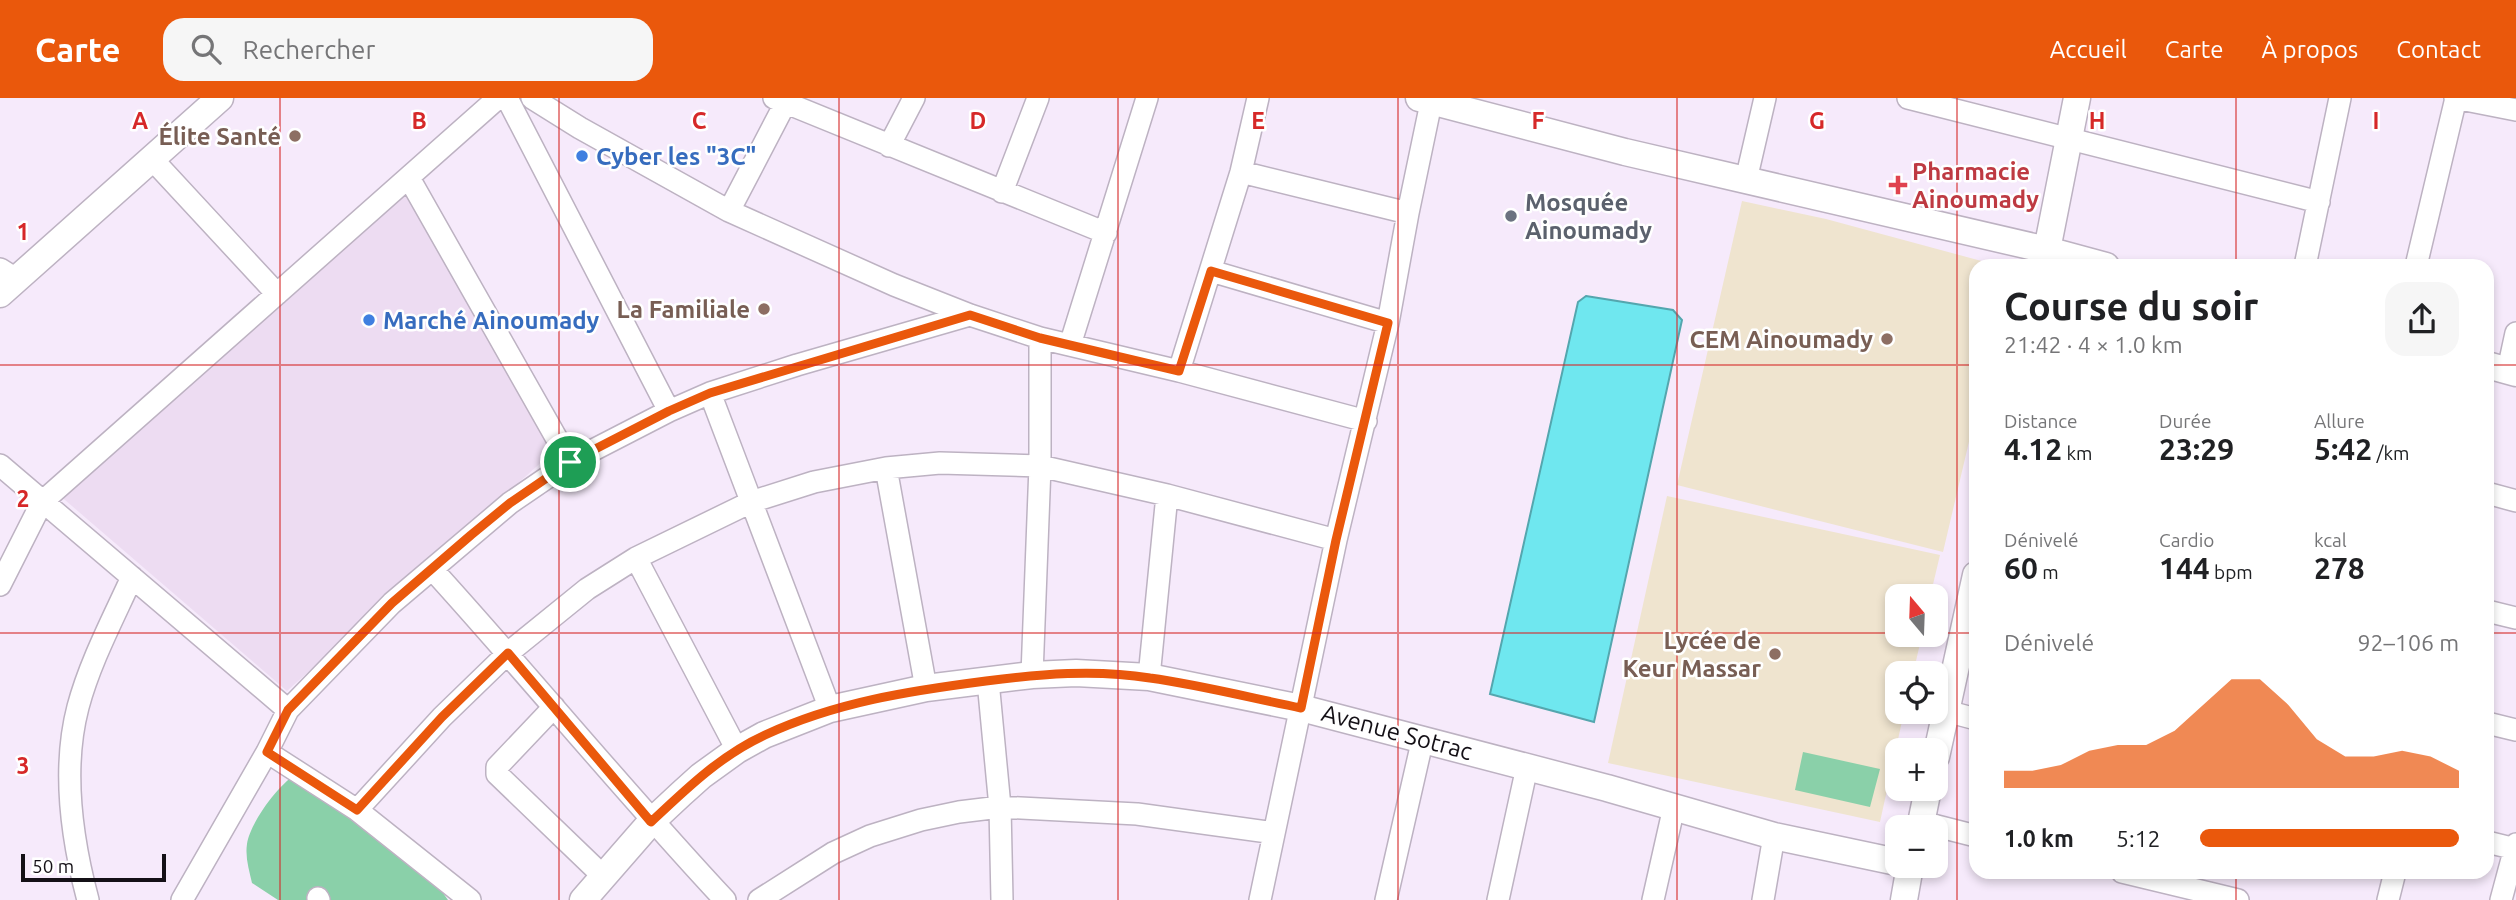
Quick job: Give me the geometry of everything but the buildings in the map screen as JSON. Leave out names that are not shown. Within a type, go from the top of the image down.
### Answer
[{"type":"street","points":[[5,281],[152,159],[220,98]]},
{"type":"street","points":[[0,585],[42,502],[498,98]]},
{"type":"street","points":[[507,98],[669,411]]},
{"type":"street","points":[[532,98],[580,128],[729,211],[894,285],[970,315],[1040,338],[1179,371],[1366,421]]},
{"type":"street","points":[[889,146],[914,98]]},
{"type":"street","points":[[1002,191],[1038,98]]},
{"type":"street","points":[[1069,345],[1147,98]]},
{"type":"street","points":[[1179,371],[1241,172],[1258,98]]},
{"type":"street","points":[[1746,180],[1765,98]]},
{"type":"street","points":[[1908,98],[2319,202]]},
{"type":"street","points":[[1260,900],[1336,540],[1388,323],[1427,99],[2046,258],[2077,98]]},
{"type":"street","points":[[2307,259],[2338,98]]},
{"type":"street","points":[[2418,259],[2456,98],[2516,110]]},
{"type":"street","points":[[729,211],[782,100],[1106,233]]},
{"type":"street","points":[[152,159],[277,295]]},
{"type":"street","points":[[1241,172],[1408,213]]},
{"type":"street","points":[[409,178],[570,462]]},
{"type":"street","points":[[1211,271],[1388,323]]},
{"type":"street","points":[[182,900],[267,752],[288,710],[392,603],[510,503],[570,462],[710,393],[970,315]]},
{"type":"street","points":[[2503,370],[2516,333]]},
{"type":"street","points":[[1032,675],[1040,466],[1040,338]]},
{"type":"street","points":[[710,393],[830,709]]},
{"type":"street","points":[[357,810],[442,717],[508,653],[587,589],[636,558],[751,502],[814,482],[886,468],[940,463],[1040,466],[1167,495],[1336,540]]},
{"type":"street","points":[[0,465],[288,710]]},
{"type":"street","points":[[886,468],[926,688]]},
{"type":"street","points":[[1149,677],[1167,495]]},
{"type":"street","points":[[2494,495],[2516,501]]},
{"type":"street","points":[[636,558],[737,750]]},
{"type":"street","points":[[432,569],[508,653],[651,822],[725,900]]},
{"type":"street","points":[[88,900],[75,830],[72,739],[78,707],[93,662],[132,577]]},
{"type":"street","points":[[1948,702],[1969,607]]},
{"type":"street","points":[[2494,613],[2516,618]]},
{"type":"street","name":"Avenue Sotrac","points":[[583,900],[651,822],[701,776],[737,750],[764,735],[830,709],[926,688],[1032,675],[1098,674],[1149,677],[1301,708],[1527,766],[1774,836],[1885,859]]},
{"type":"street","points":[[988,681],[1000,807],[1002,900]]},
{"type":"street","points":[[554,707],[497,767],[497,774],[603,876]]},
{"type":"street","points":[[1948,712],[1969,717]]},
{"type":"street","points":[[2494,725],[2516,730]]},
{"type":"street","points":[[1386,900],[1423,738]]},
{"type":"street","points":[[267,752],[357,810],[470,900]]},
{"type":"street","points":[[1498,900],[1527,766]]},
{"type":"street","points":[[759,900],[833,853],[870,836],[921,820],[959,812],[1000,807],[1137,814],[1274,833]]},
{"type":"street","points":[[1654,900],[1674,807]]},
{"type":"street","points":[[1948,830],[1969,835]]},
{"type":"street","points":[[1763,900],[1774,836]]},
{"type":"street","points":[[2494,843],[2516,847],[2501,900]]},
{"type":"street","points":[[1903,900],[1908,878]]},
{"type":"street","points":[[2151,879],[2238,900]]},
{"type":"street","points":[[2388,900],[2393,879]]},
{"type":"shaded area","name":"Marché Ainoumady","points":[[406,190],[556,449],[287,691],[58,494]]},
{"type":"shaded area","name":"CEM Ainoumady","points":[[1742,201],[1826,219],[1974,259],[1969,259],[1969,442],[1943,552],[1677,485]]},
{"type":"shaded area","name":"Lycée de Keur Massar","points":[[1667,496],[1940,555],[1933,584],[1885,584],[1885,648],[1919,648],[1916,661],[1885,661],[1885,724],[1901,724],[1898,738],[1885,738],[1885,799],[1880,822],[1608,763]]},
{"type":"green space","points":[[1803,752],[1880,769],[1870,807],[1795,790]]},
{"type":"green space","points":[[298,773],[438,886],[448,900],[278,900],[252,883],[247,854],[249,835],[274,794]]},
{"type":"water","points":[[1586,296],[1673,310],[1682,320],[1594,722],[1490,694],[1578,302]]},
{"type":"place","name":"Élite Santé","points":[[295,136]]},
{"type":"place","name":"Cyber les \"3C\"","points":[[582,156]]},
{"type":"place","name":"Pharmacie Ainoumady","points":[[1898,185]]},
{"type":"place","name":"Mosquée Ainoumady","points":[[1511,216]]},
{"type":"place","name":"La Familiale","points":[[764,309]]},
{"type":"place","name":"Marché Ainoumady","points":[[369,320]]},
{"type":"place","name":"CEM Ainoumady","points":[[1887,339]]},
{"type":"place","name":"Lycée de Keur Massar","points":[[1775,654]]},
{"type":"route","points":[[1211,271],[1388,323],[1336,540],[1301,708],[1149,677],[1110,674],[1032,675],[926,688],[830,709],[764,735],[737,750],[701,776],[651,822],[508,653],[442,717],[357,810],[267,752],[288,710],[392,603],[510,503],[570,462],[607,441],[710,393],[970,315],[1040,338],[1179,371],[1211,271]]}]
